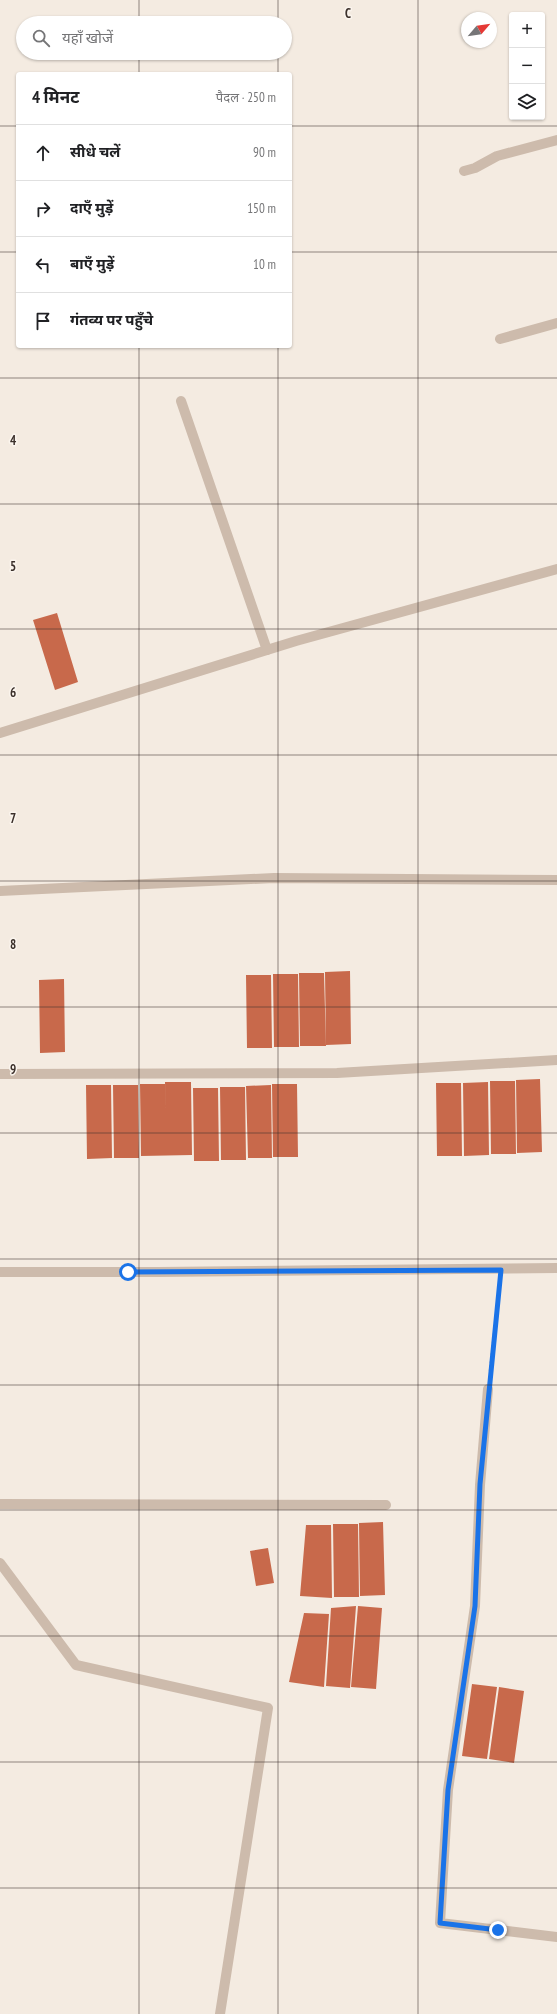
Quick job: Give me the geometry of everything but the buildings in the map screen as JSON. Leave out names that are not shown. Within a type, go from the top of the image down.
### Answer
[{"type":"street","points":[[464,172],[497,156],[557,140]]},
{"type":"street","points":[[500,339],[557,323]]},
{"type":"street","points":[[181,401],[267,650]]},
{"type":"street","points":[[0,733],[267,650],[557,569]]},
{"type":"street","points":[[0,891],[274,878],[557,880]]},
{"type":"street","points":[[0,1074],[337,1074],[557,1060]]},
{"type":"street","points":[[0,1272],[501,1270],[557,1268]]},
{"type":"street","points":[[488,1389],[480,1484],[475,1606],[448,1790],[440,1923],[557,1937]]},
{"type":"street","points":[[0,1504],[386,1505]]},
{"type":"street","points":[[0,1563],[76,1665],[268,1708],[220,2014]]},
{"type":"path","points":[[488,1389],[501,1270]]},
{"type":"route","points":[[128,1272],[501,1270],[488,1389],[480,1484],[475,1606],[448,1790],[440,1923],[498,1930]]}]
